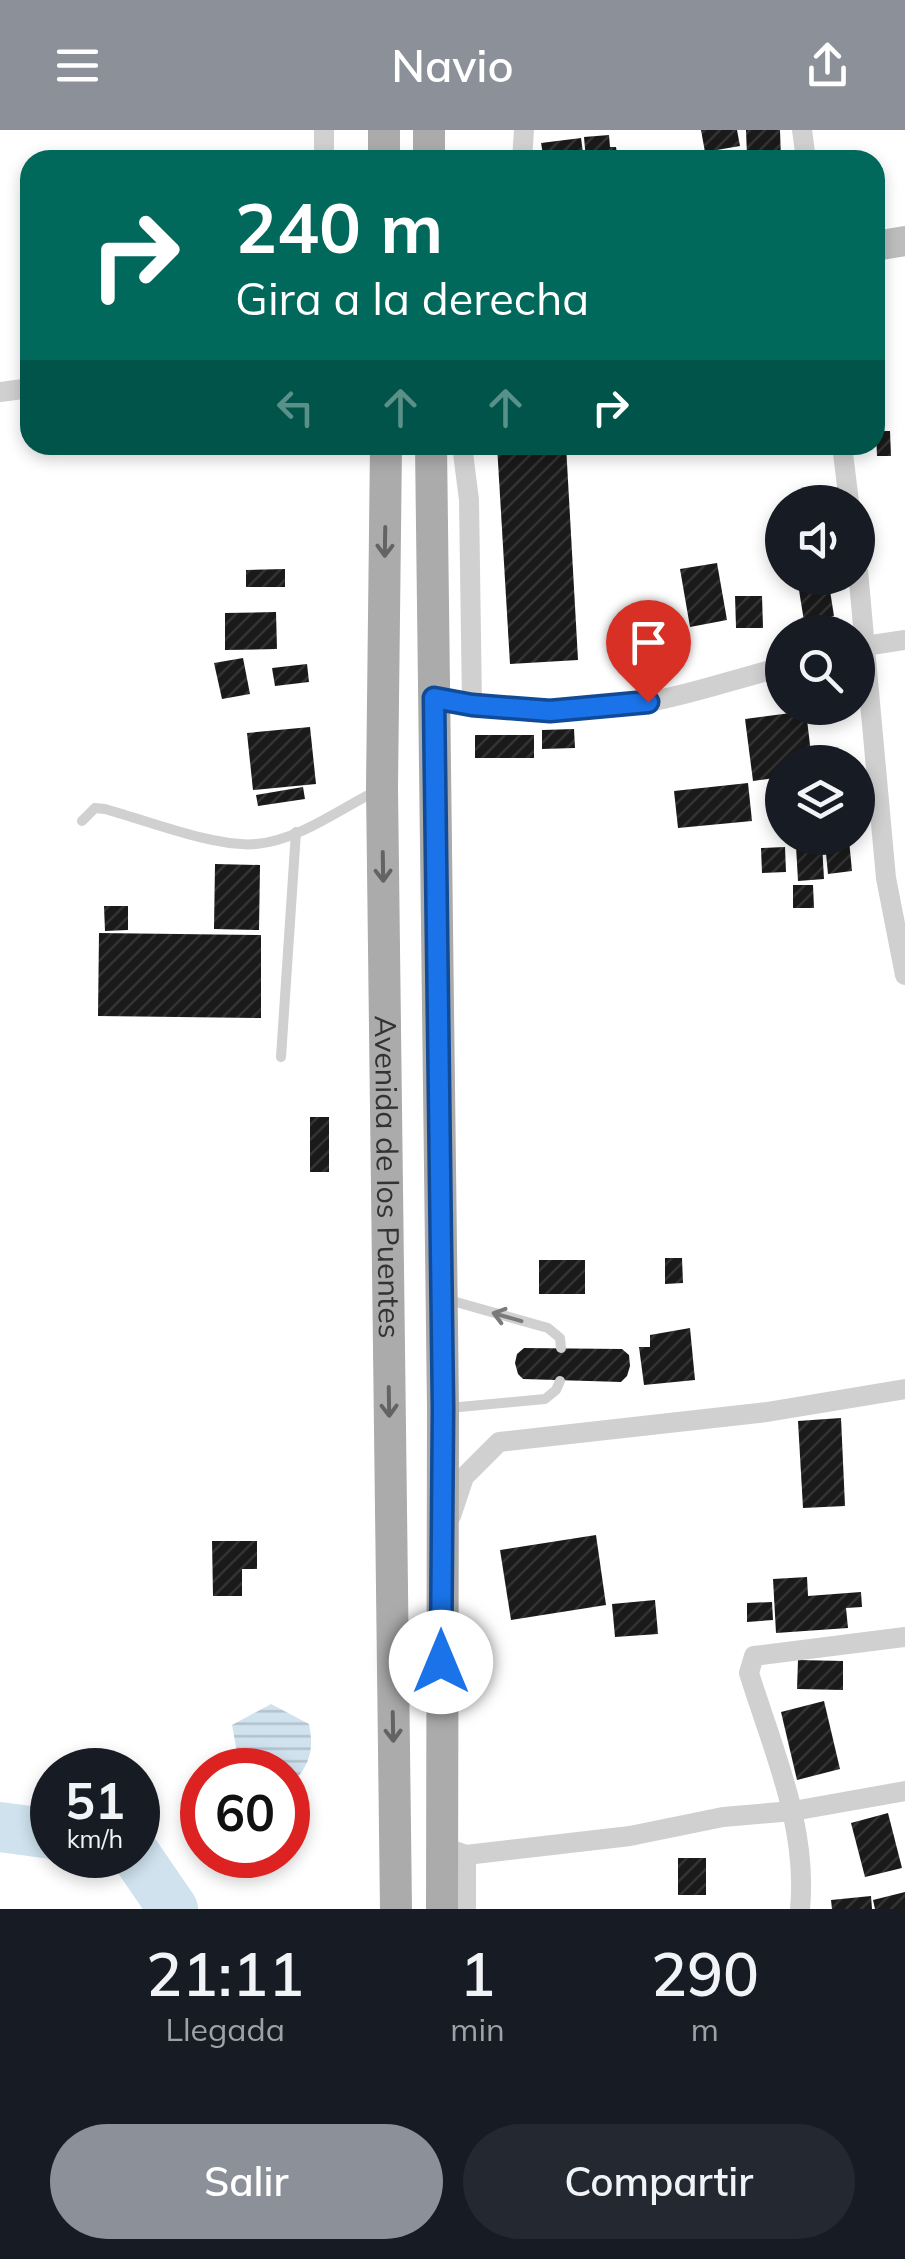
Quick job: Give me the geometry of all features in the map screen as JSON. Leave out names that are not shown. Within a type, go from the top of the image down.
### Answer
[{"type":"main road","name":"Avenida de los Puentes","points":[[386,455],[382,788],[396,1909]]},
{"type":"main road","name":"Avenida de los Puentes","points":[[432,455],[443,1408],[440,1551],[454,1851],[442,1909]]},
{"type":"street","points":[[463,455],[469,500],[472,705]]},
{"type":"street","points":[[843,455],[847,485]]},
{"type":"street","points":[[875,644],[905,640]]},
{"type":"street","points":[[434,698],[550,711],[648,702],[765,671]]},
{"type":"street","points":[[870,725],[886,878],[905,975]]},
{"type":"street","points":[[440,1551],[464,1476],[500,1442],[767,1412],[905,1389]]},
{"type":"street","points":[[800,1909],[802,1852],[749,1664],[754,1656],[905,1637]]},
{"type":"street","points":[[466,1909],[454,1851],[630,1836],[723,1817],[793,1811],[905,1792]]},
{"type":"lane","points":[[82,821],[94,808],[105,809],[214,839],[256,844],[296,832],[382,788]]},
{"type":"lane","points":[[282,1057],[296,832]]},
{"type":"lane","points":[[442,1298],[548,1328],[560,1338],[561,1348]]},
{"type":"lane","points":[[443,1408],[545,1399],[560,1381]]},
{"type":"water","points":[[271,1704],[309,1724],[310,1749],[236,1748],[232,1725]]},
{"type":"building","points":[[701,130],[737,130],[740,146],[705,150]]},
{"type":"building","points":[[746,130],[780,130],[781,150],[747,150]]},
{"type":"building","points":[[609,135],[610,147],[616,150],[585,150],[584,137]]},
{"type":"building","points":[[581,138],[583,150],[542,150],[541,143]]},
{"type":"building","points":[[885,431],[890,431],[891,456],[877,456],[885,455]]},
{"type":"building","points":[[498,455],[567,455],[578,660],[510,664]]},
{"type":"building","points":[[717,563],[727,620],[690,627],[680,569]]},
{"type":"building","points":[[285,569],[285,587],[246,587],[246,570]]},
{"type":"building","points":[[800,595],[831,595],[834,615],[803,615]]},
{"type":"building","points":[[735,596],[762,596],[763,628],[736,628]]},
{"type":"building","points":[[276,612],[277,649],[225,650],[225,613]]},
{"type":"building","points":[[243,658],[250,694],[222,699],[214,663]]},
{"type":"building","points":[[307,664],[309,682],[275,686],[272,668]]},
{"type":"building","points":[[765,716],[765,725],[808,725],[810,745],[765,745],[765,779],[753,781],[745,719]]},
{"type":"building","points":[[310,727],[316,784],[253,790],[247,733]]},
{"type":"building","points":[[574,729],[575,748],[542,749],[542,730]]},
{"type":"building","points":[[475,735],[534,735],[534,758],[475,758]]},
{"type":"building","points":[[748,783],[752,821],[678,828],[674,791]]},
{"type":"building","points":[[303,787],[305,799],[258,806],[256,795]]},
{"type":"building","points":[[761,848],[765,848],[765,855],[785,855],[786,872],[762,873]]},
{"type":"building","points":[[797,855],[823,855],[824,879],[798,881]]},
{"type":"building","points":[[826,855],[850,855],[852,871],[828,874]]},
{"type":"building","points":[[215,864],[260,865],[259,930],[214,929]]},
{"type":"building","points":[[793,885],[813,885],[814,908],[793,908]]},
{"type":"building","points":[[104,906],[128,906],[128,930],[105,931]]},
{"type":"building","points":[[99,933],[261,935],[261,1018],[98,1016]]},
{"type":"building","points":[[310,1117],[329,1117],[329,1172],[310,1172]]},
{"type":"building","points":[[665,1258],[682,1258],[683,1283],[665,1284]]},
{"type":"building","points":[[539,1260],[585,1260],[585,1294],[539,1294]]},
{"type":"building","points":[[690,1328],[695,1380],[644,1385],[639,1347],[650,1347],[650,1335]]},
{"type":"building","points":[[524,1348],[622,1349],[629,1355],[630,1366],[621,1382],[523,1379],[515,1363]]},
{"type":"building","points":[[841,1418],[845,1506],[803,1508],[798,1421]]},
{"type":"building","points":[[596,1535],[606,1605],[511,1620],[500,1550]]},
{"type":"building","points":[[212,1541],[257,1541],[257,1569],[242,1569],[242,1596],[213,1596]]},
{"type":"building","points":[[807,1577],[808,1596],[861,1592],[862,1607],[846,1608],[848,1628],[776,1633],[773,1579]]},
{"type":"building","points":[[655,1600],[658,1634],[615,1637],[612,1604]]},
{"type":"building","points":[[772,1602],[773,1620],[747,1622],[747,1603]]},
{"type":"building","points":[[798,1660],[843,1661],[843,1690],[797,1689]]},
{"type":"building","points":[[824,1701],[840,1769],[797,1780],[781,1712]]},
{"type":"building","points":[[888,1813],[902,1868],[865,1877],[851,1823]]},
{"type":"building","points":[[678,1858],[706,1858],[706,1895],[678,1895]]},
{"type":"building","points":[[905,1892],[905,1909],[875,1909],[873,1900]]},
{"type":"building","points":[[871,1896],[872,1909],[832,1909],[831,1900]]},
{"type":"waterway","points":[[0,1827],[30,1831]]},
{"type":"waterway","points":[[152,1878],[173,1909]]},
{"type":"route","points":[[441,1662],[443,1408],[434,698],[550,711],[648,702]]}]
